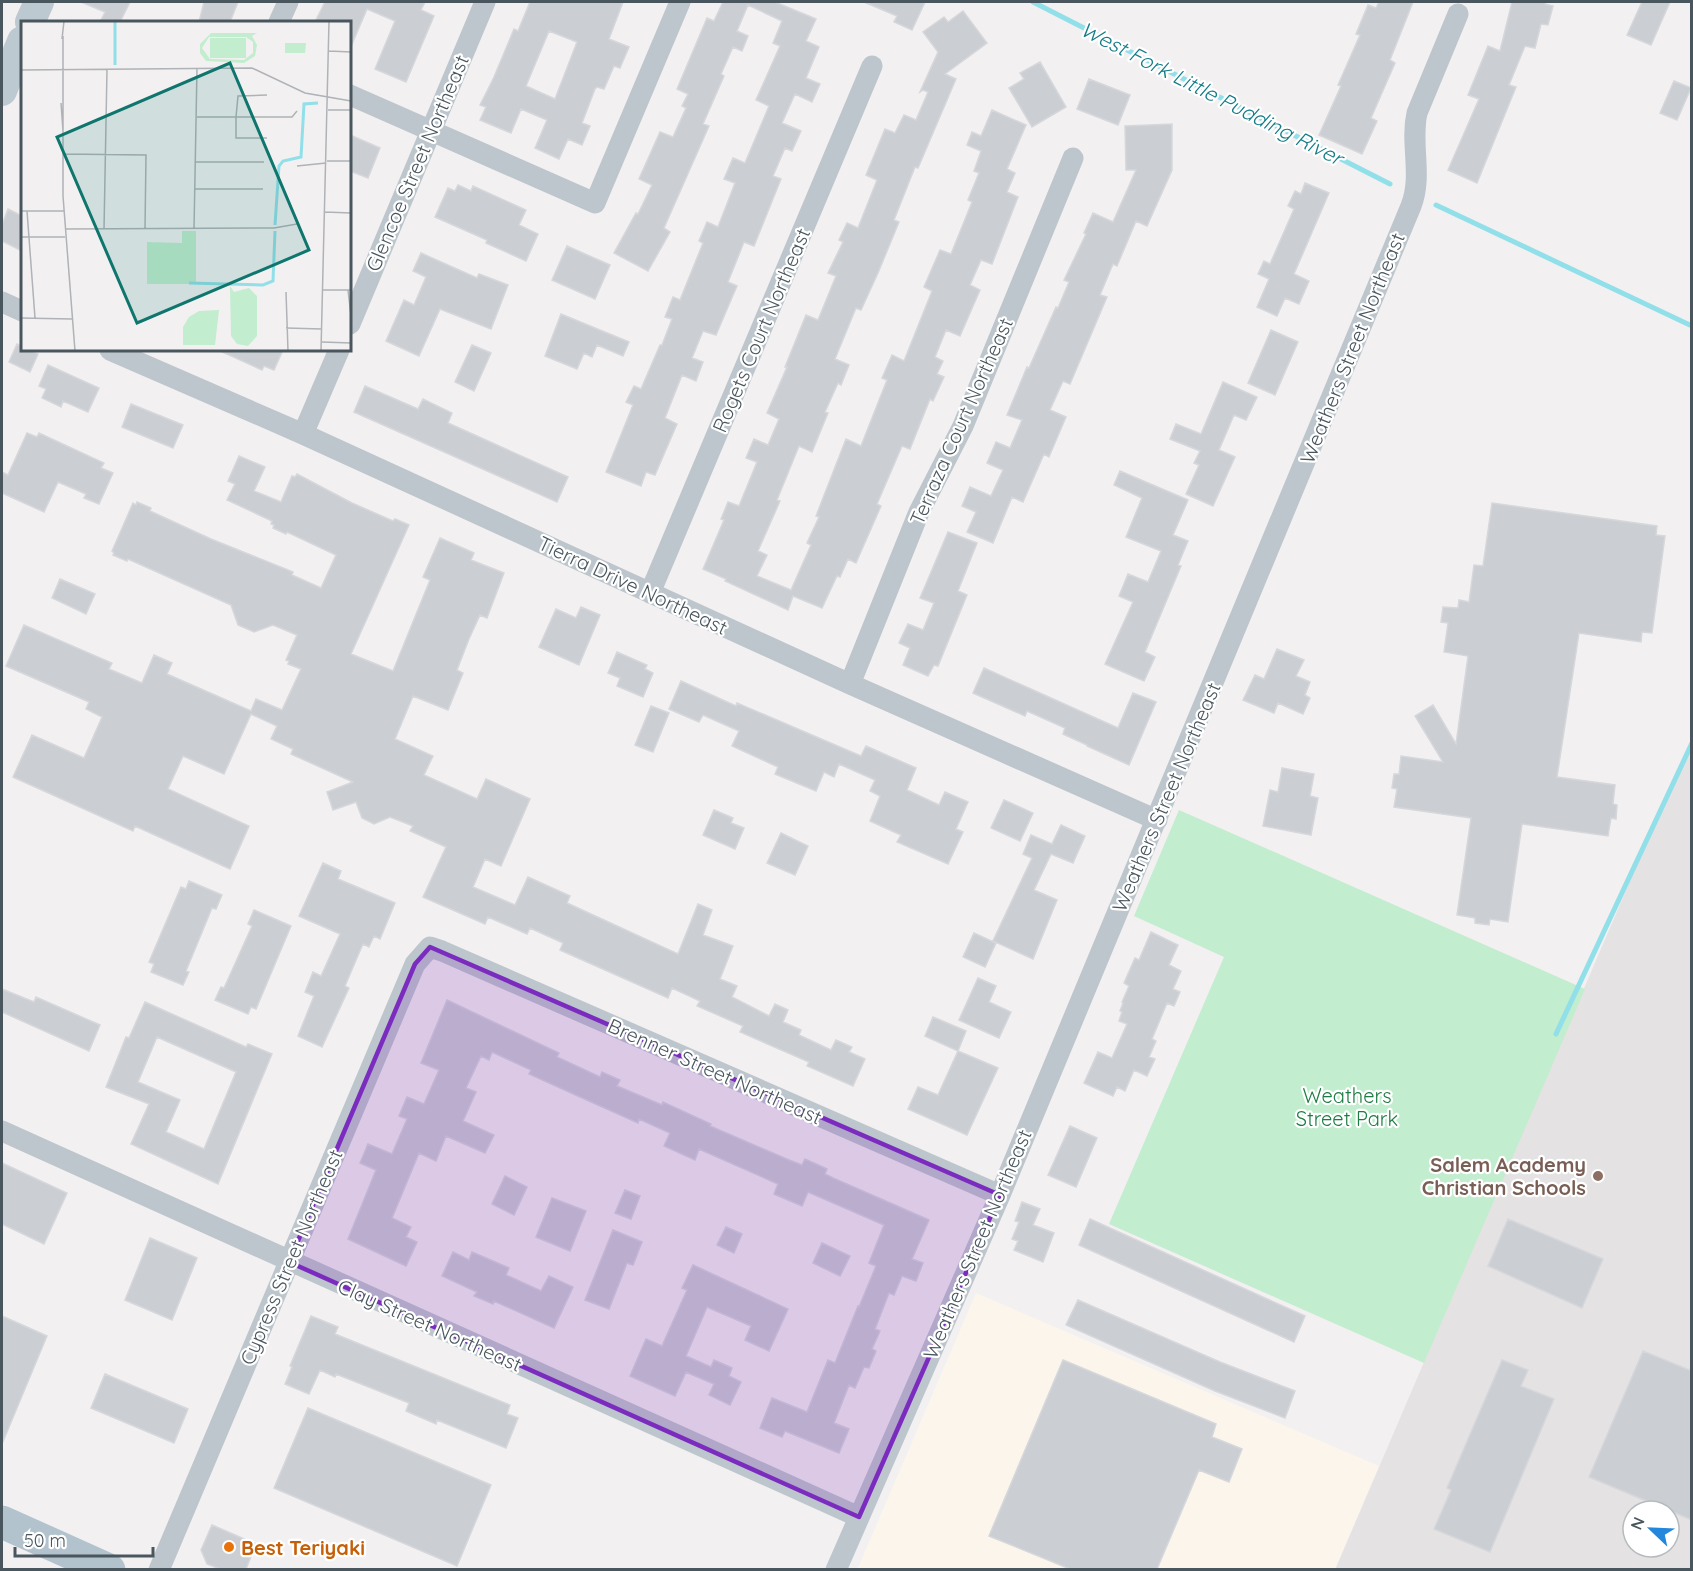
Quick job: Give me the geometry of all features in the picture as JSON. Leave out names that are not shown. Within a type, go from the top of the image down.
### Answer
[{"type":"main road","points":[[30,21],[39,2]]},
{"type":"main road","points":[[2,91],[21,44]]},
{"type":"main road","points":[[2,1522],[109,1569]]},
{"type":"street","points":[[279,21],[288,2]]},
{"type":"street","name":"Glencoe Street Northeast","points":[[351,322],[485,2]]},
{"type":"street","points":[[351,95],[429,132],[595,203],[680,2]]},
{"type":"street","name":"Weathers Street Northeast","points":[[836,1569],[1000,1196],[1415,194],[1417,174],[1414,126],[1417,113],[1458,14]]},
{"type":"street","name":"Rogets Court Northeast","points":[[650,593],[872,66]]},
{"type":"street","name":"Terraza Court Northeast","points":[[850,684],[919,512],[963,426],[1073,158]]},
{"type":"street","points":[[2,302],[21,311]]},
{"type":"street","name":"Tierra Drive Northeast","points":[[112,351],[303,434],[850,684],[1157,820]]},
{"type":"street","points":[[303,434],[339,351]]},
{"type":"street","name":"Brenner Street Northeast","points":[[430,948],[442,951],[1000,1196]]},
{"type":"street","name":"Cypress Street Northeast","points":[[159,1569],[415,964],[430,948]]},
{"type":"street","name":"Clay Street Northeast","points":[[2,1131],[859,1517]]},
{"type":"highlighted area","points":[[430,947],[1000,1195],[859,1517],[289,1262],[415,964]]},
{"type":"shaded area","name":"Salem Academy Christian Schools","points":[[1691,741],[1691,1569],[1335,1570],[1669,790]]},
{"type":"shaded area","points":[[976,1293],[1379,1466],[1335,1569],[857,1570]]},
{"type":"green space","name":"Weathers Street Park","points":[[1179,810],[1585,989],[1424,1363],[1109,1224],[1224,957],[1134,916]]},
{"type":"building","points":[[81,2],[130,2],[120,21],[100,21],[105,12]]},
{"type":"building","points":[[204,2],[238,2],[230,21],[199,21]]},
{"type":"building","points":[[325,2],[425,2],[421,10],[434,16],[406,82],[375,69],[395,21],[367,9],[351,47],[351,21],[316,21]]},
{"type":"building","points":[[530,2],[623,2],[609,39],[629,47],[620,68],[614,66],[604,89],[597,87],[595,89],[582,123],[590,126],[582,145],[568,139],[559,159],[535,148],[547,120],[521,109],[511,133],[480,120],[486,107],[480,105],[514,29],[518,31]],"holes":[[[549,31],[577,42],[555,99],[526,86]]]},
{"type":"building","points":[[723,2],[775,2],[816,19],[806,41],[819,47],[806,78],[820,84],[812,102],[795,94],[782,123],[801,131],[792,151],[785,148],[773,176],[781,179],[754,246],[744,242],[728,282],[737,286],[716,335],[703,331],[692,358],[703,362],[696,381],[682,375],[665,418],[677,424],[655,475],[646,472],[641,486],[606,472],[633,405],[626,402],[634,386],[641,389],[660,345],[662,345],[672,319],[665,317],[673,297],[680,300],[703,243],[699,241],[707,222],[718,227],[735,183],[724,179],[733,158],[745,163],[769,106],[756,100],[780,46],[773,43],[782,21],[748,5],[737,31],[748,36],[742,51],[733,47],[721,74],[724,76],[703,124],[709,126],[664,228],[670,232],[648,271],[614,253],[636,213],[638,214],[652,185],[639,179],[660,132],[673,137],[686,108],[682,106],[688,94],[677,89],[707,18],[714,21]]},
{"type":"building","points":[[864,2],[925,2],[912,30],[894,22],[897,16]]},
{"type":"building","points":[[1379,2],[1413,2],[1390,60],[1395,63],[1371,118],[1377,121],[1362,154],[1319,135],[1341,86],[1338,85],[1360,35],[1356,34],[1368,5],[1376,8]]},
{"type":"building","points":[[1512,2],[1546,2],[1545,4],[1553,6],[1548,25],[1541,24],[1535,48],[1525,46],[1509,85],[1516,87],[1477,183],[1448,170],[1479,99],[1468,95],[1488,46],[1500,51]]},
{"type":"building","points":[[1642,2],[1670,2],[1651,45],[1627,35]]},
{"type":"building","points":[[963,11],[987,43],[945,74],[956,79],[918,168],[915,167],[894,220],[899,222],[878,273],[861,310],[856,308],[835,359],[849,365],[841,385],[838,383],[825,412],[828,413],[812,452],[799,446],[777,500],[780,501],[758,551],[767,555],[757,576],[791,590],[811,545],[807,543],[819,517],[816,516],[846,439],[861,446],[887,380],[882,378],[892,355],[904,361],[932,291],[924,287],[940,250],[951,254],[972,202],[968,200],[979,173],[974,171],[981,151],[967,145],[972,132],[981,136],[992,110],[1026,125],[1007,169],[1015,173],[1007,192],[1018,197],[992,264],[981,260],[970,285],[980,290],[960,336],[946,330],[935,357],[943,361],[937,374],[944,377],[933,401],[930,399],[910,449],[902,446],[877,504],[881,506],[856,563],[848,559],[822,608],[793,596],[788,610],[703,569],[724,520],[721,519],[728,502],[739,506],[757,462],[746,458],[754,439],[768,445],[779,419],[767,413],[806,315],[818,320],[836,276],[828,273],[843,242],[839,240],[847,223],[858,228],[877,180],[866,175],[885,129],[895,133],[904,115],[916,120],[928,92],[923,90],[920,92],[938,52],[923,32],[944,17],[948,22]]},
{"type":"building","points":[[1040,62],[1066,107],[1032,127],[1009,88],[1024,79],[1020,73]]},
{"type":"building","points":[[1089,79],[1130,95],[1118,125],[1077,109]]},
{"type":"building","points":[[1674,81],[1691,88],[1677,120],[1660,113]]},
{"type":"building","points":[[1172,124],[1172,170],[1147,226],[1136,221],[1117,266],[1113,264],[1100,295],[1107,297],[1070,384],[1063,381],[1050,410],[1066,417],[1049,457],[1044,454],[1023,502],[1012,497],[993,543],[967,532],[976,512],[962,506],[970,487],[991,496],[1003,470],[987,463],[996,442],[1010,448],[1022,420],[1007,415],[1027,367],[1029,368],[1056,307],[1058,308],[1069,282],[1064,280],[1086,234],[1084,233],[1093,213],[1113,222],[1136,170],[1126,170],[1125,126]]},
{"type":"building","points":[[351,135],[380,148],[368,178],[351,171]]},
{"type":"building","points":[[1305,183],[1329,193],[1294,274],[1309,281],[1299,304],[1285,298],[1277,316],[1257,307],[1269,279],[1258,274],[1264,261],[1270,264],[1294,209],[1288,206],[1295,191],[1301,194]]},
{"type":"building","points":[[458,185],[471,191],[473,186],[526,210],[519,225],[538,234],[526,261],[486,243],[487,240],[435,217],[448,188],[455,191]]},
{"type":"building","points":[[8,209],[21,216],[21,250],[2,241],[2,225]]},
{"type":"building","points":[[567,246],[610,265],[595,299],[552,280]]},
{"type":"building","points":[[421,253],[477,278],[479,274],[508,285],[491,329],[440,309],[419,356],[386,341],[404,300],[414,305],[426,277],[413,271]]},
{"type":"building","points":[[561,314],[629,342],[623,356],[597,345],[592,357],[584,353],[577,369],[545,356]]},
{"type":"building","points":[[1271,330],[1298,342],[1275,395],[1248,383]]},
{"type":"building","points":[[17,344],[21,346],[21,351],[38,354],[30,372],[9,362]]},
{"type":"building","points":[[472,345],[491,353],[474,391],[455,382]]},
{"type":"building","points":[[220,351],[283,351],[274,370],[264,366],[262,370]]},
{"type":"building","points":[[48,365],[99,388],[88,412],[63,401],[61,407],[42,398],[46,389],[39,386]]},
{"type":"building","points":[[1223,382],[1257,397],[1246,420],[1234,415],[1219,450],[1235,457],[1213,506],[1186,494],[1199,465],[1194,463],[1200,451],[1170,439],[1176,424],[1201,434]]},
{"type":"building","points":[[365,386],[418,409],[423,399],[452,413],[448,423],[568,477],[557,502],[354,412]]},
{"type":"building","points":[[131,404],[183,425],[173,448],[122,427]]},
{"type":"building","points":[[27,433],[37,437],[39,433],[104,463],[101,468],[113,473],[99,504],[84,498],[86,494],[58,482],[44,512],[2,493],[2,472],[8,475]]},
{"type":"building","points":[[239,456],[265,467],[254,491],[281,502],[292,476],[295,477],[297,474],[352,503],[393,521],[395,519],[409,525],[351,654],[393,671],[430,580],[423,577],[440,538],[474,553],[471,560],[504,573],[487,618],[480,615],[469,639],[457,670],[463,673],[448,710],[413,696],[395,739],[433,756],[424,775],[477,799],[486,779],[530,799],[501,866],[485,859],[473,887],[515,905],[528,877],[570,896],[567,903],[678,954],[698,904],[712,910],[703,935],[733,946],[720,979],[737,986],[732,997],[769,1016],[775,1004],[788,1010],[783,1022],[801,1030],[799,1035],[831,1050],[836,1040],[852,1047],[849,1052],[865,1059],[853,1086],[807,1066],[809,1062],[740,1032],[743,1026],[697,1006],[700,1001],[672,988],[668,998],[560,950],[563,943],[530,928],[527,934],[488,917],[485,924],[423,897],[446,847],[410,831],[413,826],[390,817],[374,824],[362,818],[356,802],[333,810],[327,792],[353,782],[291,754],[293,749],[271,739],[277,726],[251,714],[224,774],[183,756],[168,789],[249,826],[230,869],[135,826],[133,831],[13,777],[32,735],[84,758],[102,717],[86,709],[89,702],[6,666],[24,625],[112,663],[109,669],[142,683],[154,655],[172,663],[167,674],[251,711],[256,699],[282,710],[301,669],[288,664],[289,661],[286,660],[297,635],[273,625],[254,632],[238,625],[231,605],[128,559],[127,561],[113,555],[112,551],[133,503],[136,505],[137,502],[151,508],[150,511],[211,539],[293,572],[292,575],[321,588],[336,555],[287,532],[286,534],[273,528],[272,521],[227,500],[235,484],[228,481]]},
{"type":"building","points":[[1120,471],[1188,500],[1173,535],[1188,541],[1178,565],[1181,566],[1145,652],[1155,657],[1144,681],[1105,664],[1133,602],[1119,596],[1128,574],[1148,582],[1161,551],[1126,537],[1142,498],[1114,485]]},
{"type":"building","points":[[1492,503],[1657,526],[1656,535],[1665,536],[1652,633],[1642,632],[1641,642],[1579,633],[1557,777],[1615,785],[1613,804],[1617,805],[1616,819],[1611,818],[1608,836],[1522,824],[1508,922],[1490,919],[1489,925],[1475,923],[1475,918],[1457,915],[1471,818],[1394,807],[1397,789],[1392,788],[1394,774],[1399,774],[1401,756],[1443,762],[1415,716],[1433,705],[1456,744],[1468,656],[1444,652],[1448,623],[1441,622],[1443,607],[1458,608],[1459,600],[1469,602],[1474,565],[1483,566]]},
{"type":"building","points":[[948,532],[977,543],[958,591],[967,595],[938,666],[934,665],[928,676],[903,665],[910,648],[899,643],[908,624],[923,630],[934,603],[920,598]]},
{"type":"building","points":[[60,579],[95,594],[86,614],[52,598]]},
{"type":"building","points":[[581,607],[600,615],[579,665],[539,647],[556,609],[576,618]]},
{"type":"building","points":[[1277,649],[1304,660],[1296,676],[1310,682],[1305,695],[1310,698],[1303,714],[1278,703],[1274,713],[1243,700],[1255,675],[1264,679]]},
{"type":"building","points":[[617,652],[647,665],[645,669],[653,673],[643,697],[617,686],[620,678],[608,673]]},
{"type":"building","points":[[984,668],[1118,728],[1133,693],[1156,702],[1129,765],[1063,734],[1065,728],[1027,711],[1025,716],[973,693]]},
{"type":"building","points":[[681,681],[736,706],[737,703],[861,756],[866,746],[916,768],[907,790],[939,805],[945,792],[968,802],[956,829],[963,832],[948,864],[897,842],[901,835],[870,821],[880,796],[870,791],[875,780],[839,764],[834,777],[824,772],[816,791],[775,774],[778,767],[732,746],[739,731],[703,715],[699,722],[669,709]]},
{"type":"building","points":[[651,706],[669,713],[653,752],[635,745]]},
{"type":"building","points":[[1282,768],[1314,774],[1310,796],[1318,798],[1311,835],[1263,826],[1270,790],[1278,792]]},
{"type":"building","points":[[1004,800],[1033,813],[1020,841],[991,828]]},
{"type":"building","points":[[714,810],[733,818],[731,823],[744,828],[735,849],[703,835]]},
{"type":"building","points":[[1061,825],[1085,836],[1073,863],[1051,854],[1034,890],[1057,900],[1033,959],[993,941],[1032,858],[1023,854],[1031,835],[1052,844]]},
{"type":"building","points":[[781,833],[808,846],[795,875],[767,863]]},
{"type":"building","points":[[323,863],[341,871],[338,879],[395,903],[380,939],[374,936],[369,947],[363,944],[345,986],[349,988],[322,1047],[298,1036],[314,996],[305,992],[313,972],[321,976],[340,934],[299,916]]},
{"type":"building","points":[[189,881],[222,895],[216,909],[212,908],[186,971],[189,972],[183,985],[151,972],[154,964],[149,962],[181,887],[186,889]]},
{"type":"building","points":[[254,910],[291,926],[256,1009],[251,1007],[248,1014],[215,1000],[221,987],[224,988],[252,926],[248,924]]},
{"type":"building","points":[[1151,932],[1178,945],[1169,965],[1181,971],[1173,989],[1180,992],[1174,1006],[1167,1003],[1152,1039],[1156,1041],[1149,1057],[1155,1059],[1147,1076],[1134,1070],[1125,1091],[1117,1087],[1113,1096],[1084,1083],[1098,1052],[1112,1058],[1127,1024],[1119,1021],[1122,1002],[1129,986],[1124,983],[1135,958],[1139,960]]},
{"type":"building","points":[[974,933],[996,943],[985,967],[963,957]]},
{"type":"building","points":[[978,978],[996,986],[989,1002],[1011,1012],[999,1038],[959,1020]]},
{"type":"building","points":[[2,989],[34,1002],[36,997],[100,1025],[89,1051],[2,1012]]},
{"type":"building","points":[[447,1000],[559,1053],[557,1057],[600,1077],[602,1072],[620,1080],[617,1086],[662,1105],[663,1102],[711,1124],[710,1126],[789,1160],[802,1165],[805,1159],[827,1169],[825,1174],[833,1178],[929,1220],[912,1259],[923,1263],[916,1281],[902,1276],[894,1295],[889,1293],[875,1329],[880,1331],[872,1349],[876,1351],[869,1368],[864,1367],[855,1388],[849,1385],[834,1423],[849,1429],[839,1453],[785,1431],[782,1437],[760,1428],[772,1398],[807,1412],[828,1360],[835,1363],[876,1266],[869,1263],[884,1225],[808,1192],[802,1206],[774,1194],[778,1184],[699,1149],[695,1160],[664,1146],[670,1133],[639,1119],[638,1123],[529,1074],[531,1070],[492,1052],[489,1060],[481,1056],[466,1088],[476,1092],[463,1121],[494,1135],[485,1153],[446,1136],[436,1161],[419,1153],[392,1218],[411,1227],[406,1237],[417,1242],[406,1266],[348,1239],[376,1170],[360,1163],[368,1144],[392,1154],[407,1119],[399,1116],[407,1097],[424,1104],[439,1070],[421,1063]]},
{"type":"building","points":[[145,1002],[246,1047],[248,1044],[272,1054],[218,1184],[131,1144],[149,1104],[106,1087],[126,1037],[129,1038]],"holes":[[[157,1037],[236,1072],[204,1149],[166,1132],[180,1100],[138,1082]]]},
{"type":"building","points":[[933,1017],[966,1031],[958,1051],[925,1036]]},
{"type":"building","points":[[958,1051],[998,1068],[967,1135],[908,1109],[918,1087],[938,1095]]},
{"type":"building","points":[[1070,1126],[1097,1138],[1076,1187],[1048,1175]]},
{"type":"building","points":[[2,1163],[67,1193],[44,1244],[2,1224]]},
{"type":"building","points":[[505,1176],[527,1187],[514,1215],[492,1204]]},
{"type":"building","points":[[625,1190],[640,1196],[631,1219],[615,1213]]},
{"type":"building","points":[[552,1198],[586,1211],[570,1251],[536,1237]]},
{"type":"building","points":[[1022,1202],[1040,1209],[1033,1225],[1054,1233],[1043,1262],[1014,1250],[1018,1241],[1012,1239],[1019,1222],[1015,1221]]},
{"type":"building","points":[[1090,1219],[1305,1316],[1294,1342],[1079,1245]]},
{"type":"building","points":[[1508,1219],[1603,1259],[1582,1308],[1488,1266]]},
{"type":"building","points":[[726,1227],[742,1234],[734,1253],[717,1245]]},
{"type":"building","points":[[613,1230],[642,1242],[633,1265],[627,1263],[609,1309],[585,1300]]},
{"type":"building","points":[[150,1238],[197,1258],[172,1320],[125,1300]]},
{"type":"building","points":[[822,1243],[850,1256],[840,1276],[813,1263]]},
{"type":"building","points":[[453,1252],[469,1260],[472,1252],[509,1268],[506,1275],[541,1291],[549,1276],[573,1287],[554,1328],[494,1301],[493,1304],[474,1296],[477,1292],[442,1276]]},
{"type":"building","points":[[693,1265],[788,1309],[769,1351],[745,1340],[751,1326],[707,1307],[686,1356],[711,1367],[714,1360],[732,1368],[729,1376],[741,1382],[730,1405],[709,1395],[714,1384],[686,1372],[675,1396],[630,1376],[646,1339],[662,1346],[687,1290],[682,1288]]},
{"type":"building","points":[[1078,1300],[1220,1362],[1295,1391],[1285,1418],[1215,1391],[1066,1325]]},
{"type":"building","points":[[2,1316],[47,1336],[2,1444]]},
{"type":"building","points":[[311,1316],[338,1327],[335,1334],[510,1405],[507,1414],[518,1418],[506,1448],[437,1420],[436,1424],[406,1411],[409,1403],[336,1374],[335,1377],[320,1370],[309,1394],[285,1384]]},
{"type":"building","points":[[1643,1351],[1692,1371],[1692,1520],[1681,1515],[1681,1499],[1642,1499],[1589,1477]]},
{"type":"building","points":[[1063,1360],[1216,1424],[1212,1437],[1242,1449],[1229,1482],[1199,1470],[1157,1569],[1070,1569],[989,1536]]},
{"type":"building","points":[[1502,1360],[1528,1370],[1521,1386],[1554,1399],[1490,1552],[1434,1529],[1451,1490],[1447,1488]]},
{"type":"building","points":[[105,1374],[188,1409],[174,1443],[91,1408]]},
{"type":"building","points":[[308,1408],[491,1485],[457,1566],[274,1488]]},
{"type":"building","name":"Best Teriyaki","points":[[212,1525],[256,1544],[246,1569],[220,1569],[207,1564],[201,1550]]},
{"type":"waterway","name":"West Fork Little Pudding River","points":[[1033,2],[1390,184]]},
{"type":"waterway","name":"West Fork Little Pudding River","points":[[1436,205],[1692,326]]},
{"type":"waterway","name":"West Fork Little Pudding River","points":[[1556,1034],[1692,743]]},
{"type":"place","name":"Salem Academy Christian Schools","points":[[1598,1176]]},
{"type":"place","name":"Best Teriyaki","points":[[229,1547]]}]
